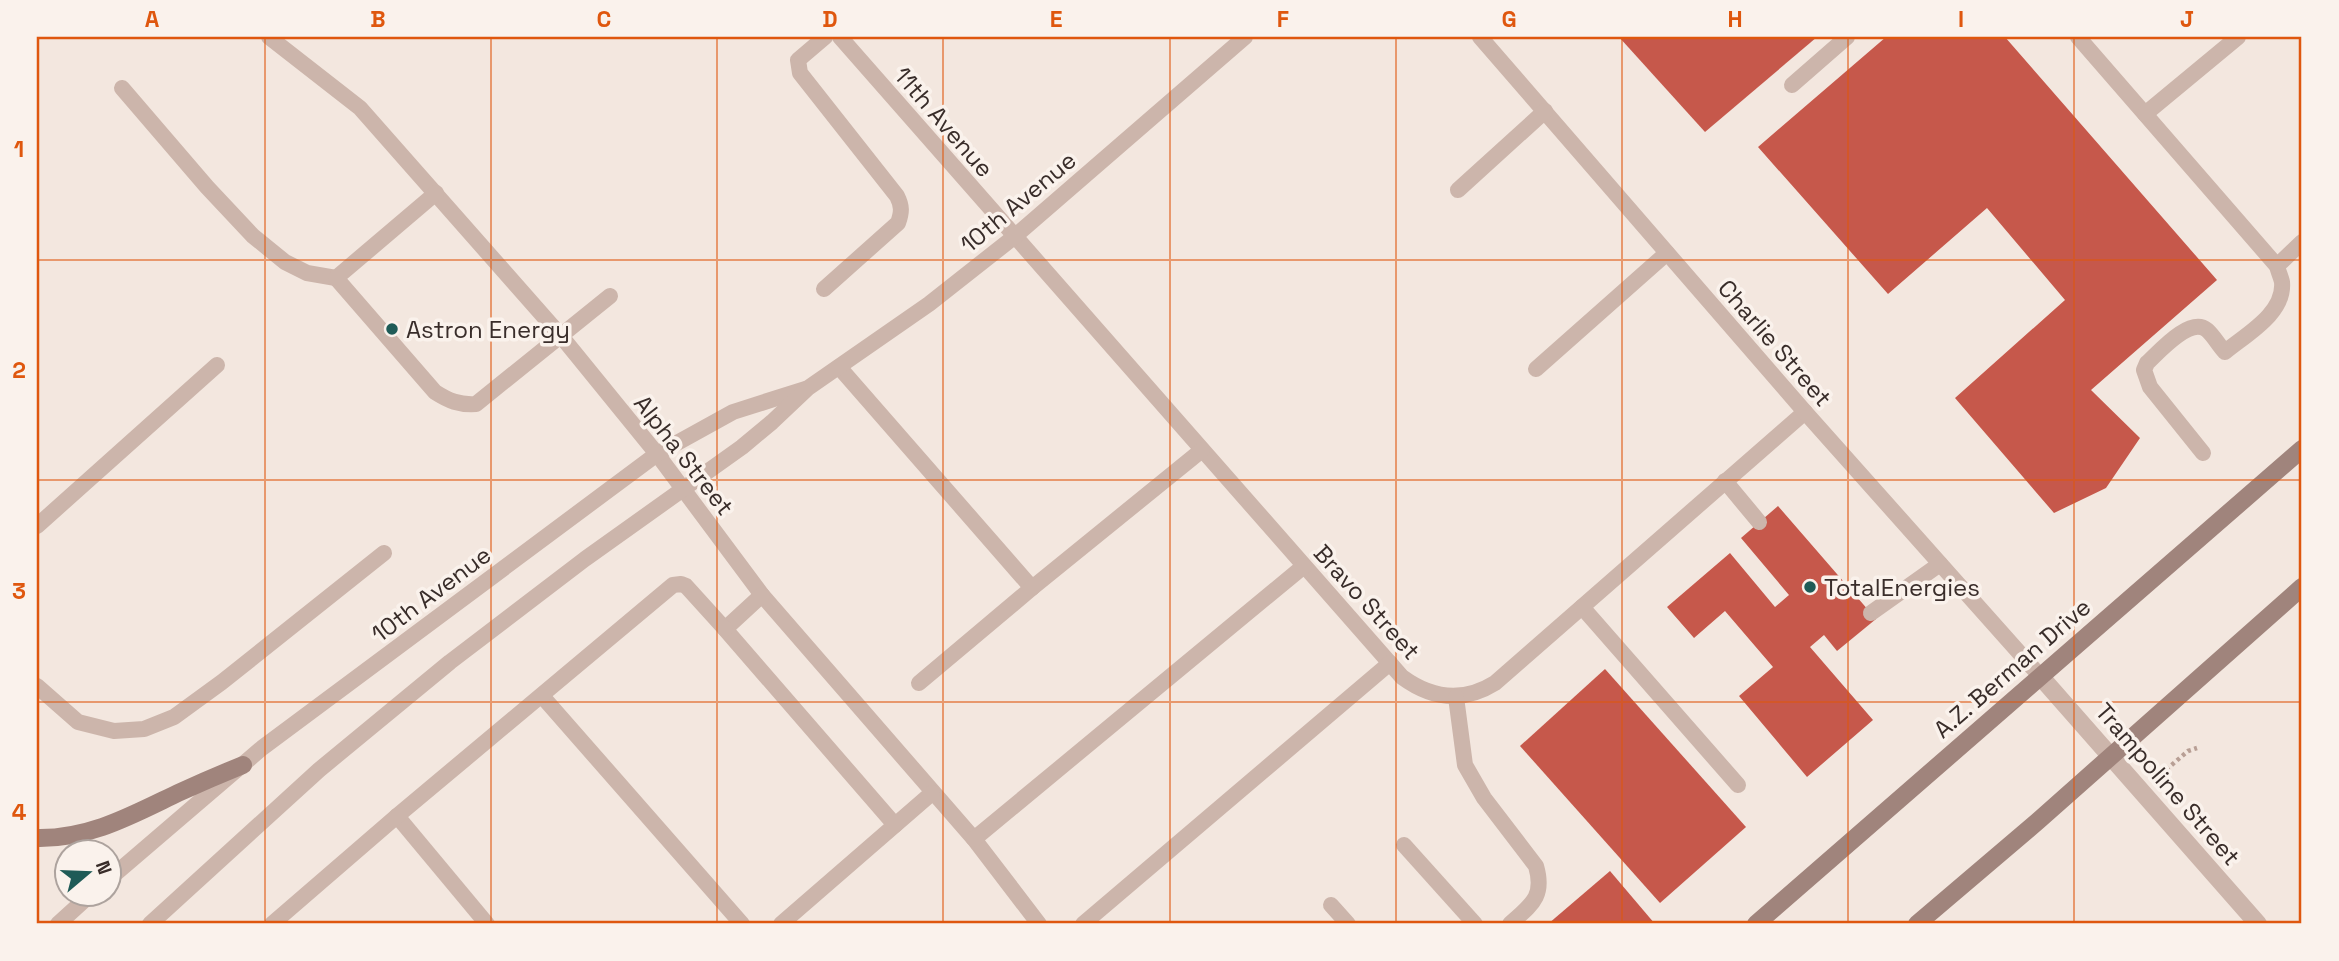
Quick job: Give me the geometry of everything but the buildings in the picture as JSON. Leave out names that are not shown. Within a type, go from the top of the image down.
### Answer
[{"type":"main road","name":"A.Z. Berman Drive","points":[[1756,924],[2302,449]]},
{"type":"main road","points":[[1917,924],[2302,587]]},
{"type":"main road","points":[[37,838],[60,839],[92,832],[243,765]]},
{"type":"street","name":"Trampoline Street","points":[[2040,676],[2258,924]]},
{"type":"lane","name":"Alpha Street","points":[[269,37],[360,108],[561,336],[657,454],[762,595],[974,839],[1039,924]]},
{"type":"lane","points":[[824,289],[898,223],[901,214],[897,196],[800,73],[797,60],[825,37]]},
{"type":"lane","name":"11th Avenue","points":[[840,37],[1014,237]]},
{"type":"lane","name":"10th Avenue","points":[[150,924],[319,770],[450,662],[585,559],[742,447],[807,388],[929,304],[1014,237],[1245,37]]},
{"type":"lane","name":"Charlie Street","points":[[1480,37],[1805,412],[2040,676]]},
{"type":"lane","points":[[1792,85],[1847,37]]},
{"type":"lane","points":[[2078,37],[2277,266],[2282,283],[2280,298],[2273,312],[2224,352],[2207,330],[2192,327],[2181,333],[2147,363],[2144,370],[2150,387],[2203,453]]},
{"type":"lane","points":[[2145,114],[2238,37]]},
{"type":"lane","points":[[122,88],[253,236],[285,262],[307,273],[336,278],[435,392],[449,401],[476,404],[610,296]]},
{"type":"lane","points":[[1458,190],[1545,111]]},
{"type":"lane","points":[[336,278],[436,193]]},
{"type":"lane","name":"Bravo Street","points":[[1014,237],[1402,677],[1417,688],[1435,695],[1456,697],[1477,693],[1495,683],[1805,412]]},
{"type":"lane","points":[[2277,266],[2302,243]]},
{"type":"lane","points":[[1536,369],[1667,253]]},
{"type":"lane","points":[[37,526],[217,365]]},
{"type":"lane","points":[[839,367],[1032,588]]},
{"type":"lane","name":"10th Avenue","points":[[122,868],[262,748],[657,454],[733,412],[807,388]]},
{"type":"lane","points":[[919,683],[1202,450]]},
{"type":"lane","points":[[1725,481],[1759,522]]},
{"type":"lane","points":[[37,686],[78,722],[114,731],[144,729],[174,717],[222,682],[384,553]]},
{"type":"lane","points":[[1871,613],[1940,564]]},
{"type":"lane","points":[[974,839],[1304,566]]},
{"type":"lane","points":[[272,924],[673,585],[686,586],[895,825]]},
{"type":"lane","points":[[725,629],[762,595]]},
{"type":"lane","points":[[1582,607],[1738,785]]},
{"type":"lane","points":[[1083,924],[1390,663]]},
{"type":"lane","points":[[542,696],[742,924]]},
{"type":"lane","points":[[1456,697],[1465,765],[1484,798],[1536,866],[1540,880],[1539,892],[1534,902],[1510,924]]},
{"type":"lane","points":[[781,924],[932,793]]},
{"type":"lane","points":[[397,816],[487,924]]},
{"type":"lane","points":[[1404,845],[1475,924]]},
{"type":"lane","points":[[1331,905],[1348,924]]},
{"type":"lane","points":[[58,924],[76,908]]},
{"type":"path","points":[[2141,790],[2188,751],[2197,748]]},
{"type":"place","name":"Astron Energy","points":[[392,329]]},
{"type":"place","name":"TotalEnergies","points":[[1810,587]]}]
